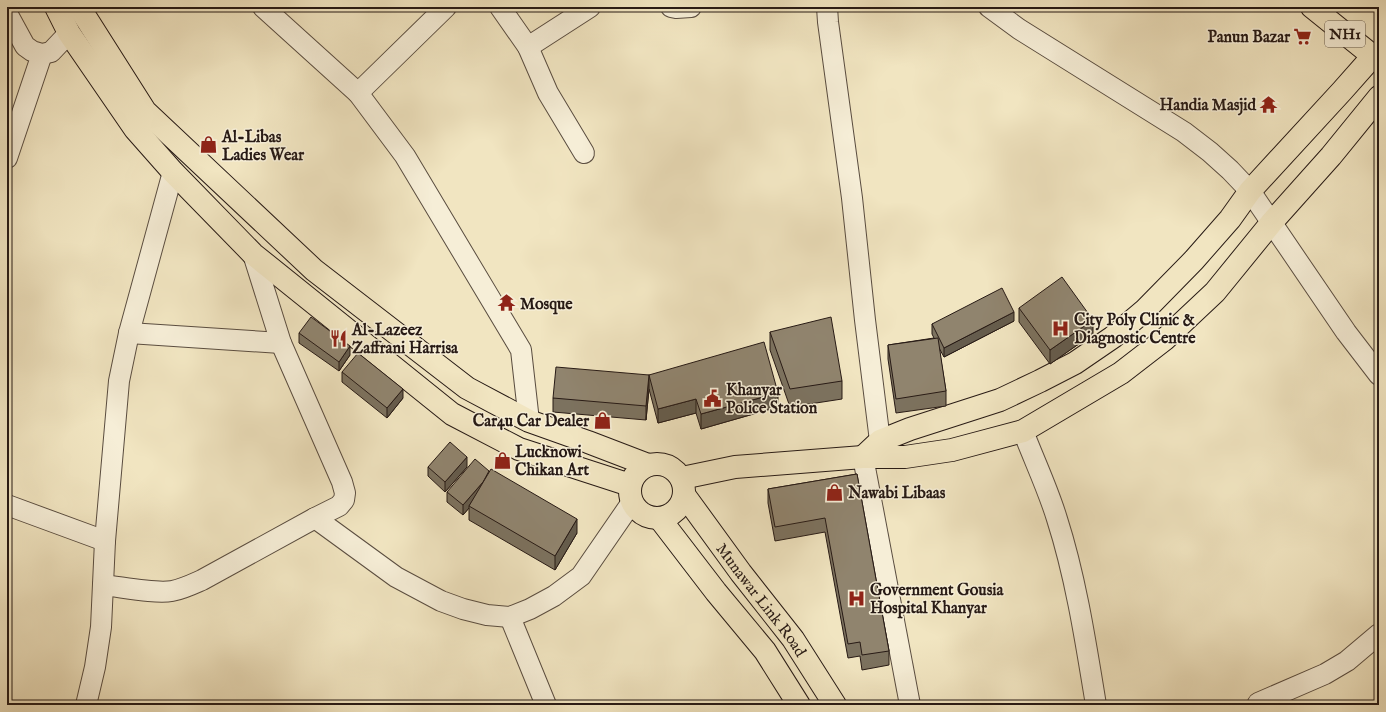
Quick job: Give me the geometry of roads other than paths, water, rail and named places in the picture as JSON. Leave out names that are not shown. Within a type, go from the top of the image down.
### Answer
[{"type":"main road","points":[[56,7],[69,33],[135,128],[173,172],[253,254],[452,414],[519,450],[631,494]]},
{"type":"main road","points":[[79,7],[146,110],[314,270],[467,388],[529,421],[648,465],[663,464],[677,471],[683,487],[682,505],[676,512],[660,519],[644,515],[637,509],[631,494],[637,473],[648,465]]},
{"type":"main road","name":"NH1","points":[[1312,7],[1376,59]]},
{"type":"main road","points":[[862,457],[880,441],[910,429],[1000,400],[1075,363],[1113,337],[1145,310],[1194,260],[1230,219],[1250,191],[1342,91],[1376,59]]},
{"type":"main road","points":[[683,487],[735,467],[862,457],[905,457],[952,450],[1023,431],[1120,373],[1165,339],[1215,292],[1272,222],[1331,156],[1379,97]]},
{"type":"main road","name":"Munawar Link Road","points":[[683,487],[741,573],[793,638],[835,705]]},
{"type":"main road","name":"Munawar Link Road","points":[[660,519],[716,592],[765,651],[799,705]]},
{"type":"street","points":[[263,7],[358,93],[405,156],[521,350],[529,421]]},
{"type":"street","points":[[358,93],[446,7]]},
{"type":"street","points":[[500,7],[528,47],[548,93],[584,153]]},
{"type":"street","points":[[528,47],[590,7]]},
{"type":"street","points":[[671,7],[691,7]]},
{"type":"street","points":[[827,7],[852,198],[880,441]]},
{"type":"street","points":[[989,7],[1019,29],[1184,132],[1210,152],[1250,191],[1346,332],[1379,375]]},
{"type":"street","points":[[7,13],[25,46],[32,52],[42,54],[51,52],[69,33]]},
{"type":"street","points":[[7,158],[42,54]]},
{"type":"street","points":[[86,705],[95,667],[101,627],[105,541],[119,381],[129,333],[173,172]]},
{"type":"street","points":[[103,585],[160,591],[172,591],[185,587],[202,580],[339,506],[344,500],[345,493],[342,482],[281,343],[253,254]]},
{"type":"street","points":[[129,333],[281,343]]},
{"type":"street","points":[[1023,431],[1057,518],[1068,555],[1089,660],[1096,705]]},
{"type":"street","points":[[862,457],[910,705]]},
{"type":"street","points":[[315,518],[396,577],[441,601],[487,616],[510,617],[536,606],[554,596],[581,576],[631,494]]},
{"type":"street","points":[[7,505],[105,541]]},
{"type":"street","points":[[510,617],[546,705]]},
{"type":"street","points":[[1258,703],[1326,674],[1347,661],[1379,634]]},
{"type":"place","name":"Panun Bazar","points":[[1303,36]]},
{"type":"place","name":"Handia Masjid","points":[[1269,104]]},
{"type":"place","name":"Al-Libas Ladies Wear","points":[[209,145]]},
{"type":"place","name":"Mosque","points":[[507,303]]},
{"type":"place","name":"City Poly Clinic & Diagnostic Centre","points":[[1061,328]]},
{"type":"place","name":"Al-Lazeez Zaffrani Harrisa","points":[[339,338]]},
{"type":"place","name":"Khanyar Police Station","points":[[713,398]]},
{"type":"place","name":"Car4u Car Dealer","points":[[602,420]]},
{"type":"place","name":"Lucknowi Chikan Art","points":[[502,460]]},
{"type":"place","name":"Nawabi Libaas","points":[[835,492]]},
{"type":"place","name":"Government Gousia Hospital Khanyar","points":[[857,598]]}]
